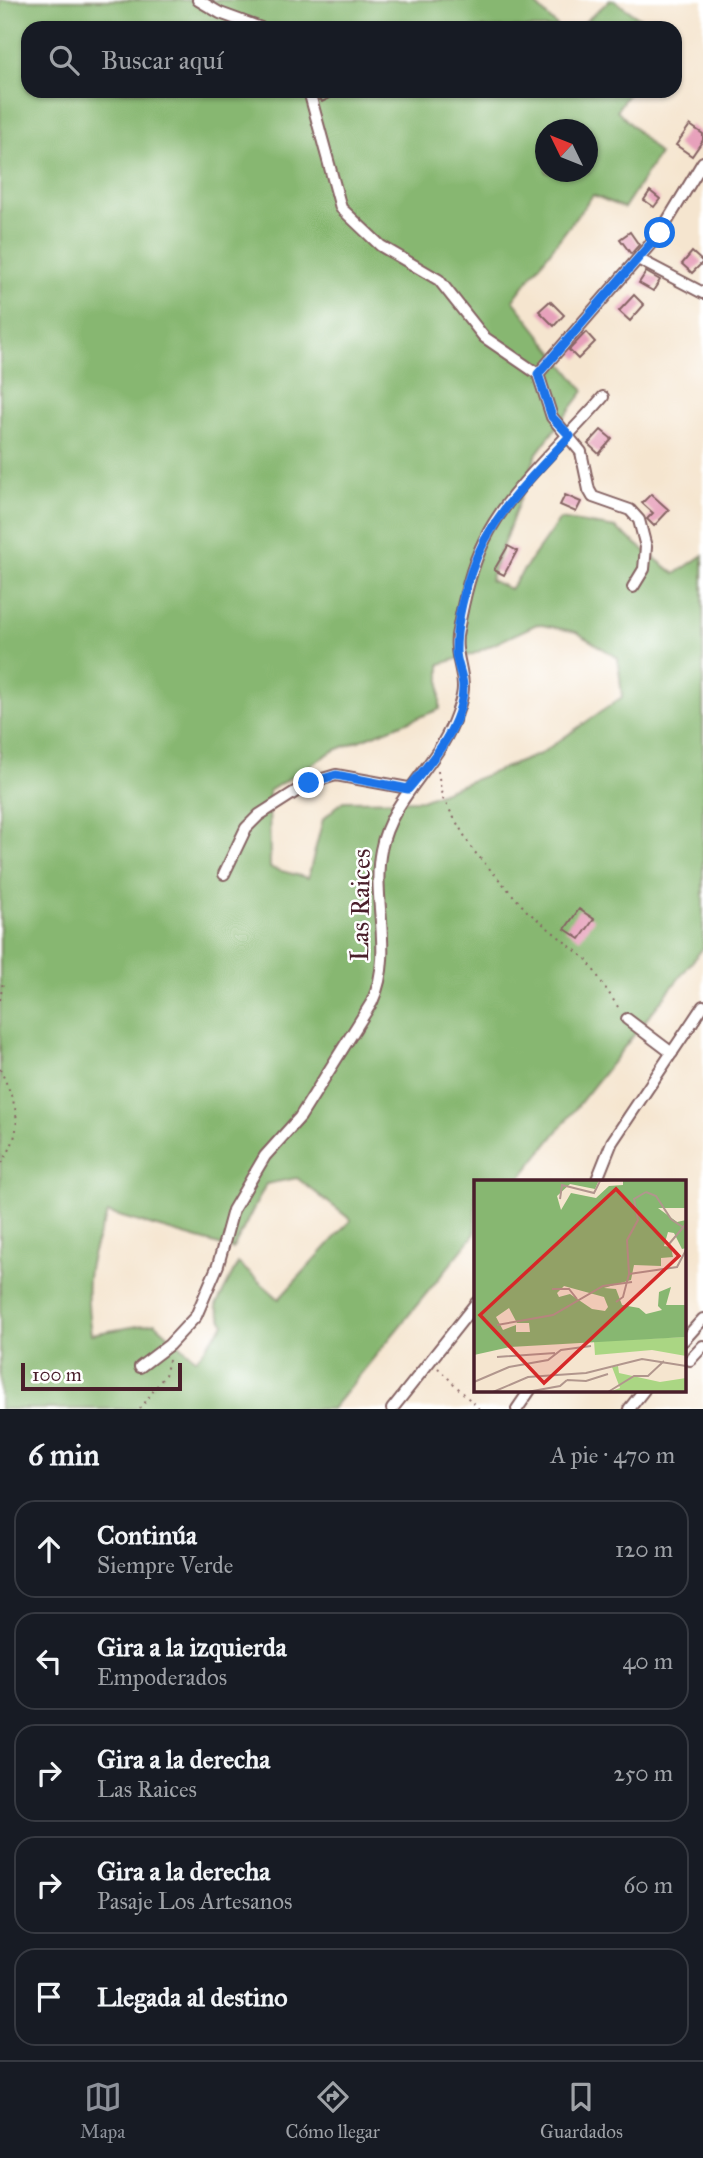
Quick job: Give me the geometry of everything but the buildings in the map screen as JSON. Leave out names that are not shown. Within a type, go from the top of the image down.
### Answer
[{"type":"street","points":[[198,0],[220,13],[242,21]]},
{"type":"street","points":[[311,98],[341,208],[381,246],[439,280],[484,337],[538,374],[552,417],[581,452],[593,497],[629,510],[639,520],[646,547],[644,569],[633,587]]},
{"type":"street","points":[[538,374],[660,233],[703,162]]},
{"type":"street","points":[[638,259],[703,293]]},
{"type":"street","name":"Las Raices","points":[[140,1367],[196,1317],[218,1265],[233,1210],[265,1156],[300,1117],[317,1091],[380,984],[380,854],[386,828],[408,789],[436,757],[460,701],[463,687],[456,653],[457,634],[471,573],[502,510],[603,397]]},
{"type":"street","points":[[224,874],[246,828],[258,815],[309,783],[336,775],[408,789]]},
{"type":"street","points":[[596,1180],[612,1142],[703,1006]]},
{"type":"street","points":[[627,1019],[672,1053]]},
{"type":"street","points":[[392,1409],[474,1304]]},
{"type":"street","points":[[686,1338],[703,1319]]},
{"type":"street","points":[[691,1360],[703,1346]]},
{"type":"street","points":[[517,1409],[529,1392]]},
{"type":"street","points":[[629,1409],[642,1392]]},
{"type":"path","points":[[436,757],[442,797],[471,849],[527,911],[587,960],[627,1019]]},
{"type":"path","points":[[0,1000],[3,982]]},
{"type":"path","points":[[0,1069],[13,1098],[19,1122],[17,1136],[0,1166]]},
{"type":"path","points":[[140,1409],[165,1375],[174,1339]]},
{"type":"path","points":[[430,1360],[479,1409]]},
{"type":"green space","points":[[0,0],[531,0],[552,21],[21,21],[21,98],[625,98],[617,110],[659,154],[624,208],[593,195],[513,300],[584,391],[537,453],[490,580],[510,589],[560,519],[616,528],[675,574],[703,555],[703,948],[519,1180],[474,1180],[474,1235],[332,1409],[0,1409]],"holes":[[[537,624],[576,632],[618,658],[622,697],[540,754],[422,800],[343,801],[323,819],[308,878],[270,868],[269,791],[333,751],[440,709],[440,664],[473,654]],[[297,1178],[351,1220],[279,1299],[238,1263],[216,1306],[224,1324],[196,1359],[155,1323],[91,1334],[89,1272],[95,1245],[108,1213],[233,1249],[266,1184]]]},
{"type":"green space","points":[[613,0],[644,21],[586,21]]},
{"type":"route","points":[[309,783],[336,775],[408,789],[436,757],[453,723],[460,701],[463,687],[456,653],[457,634],[471,573],[485,539],[502,510],[570,436],[552,417],[538,374],[660,233]]}]
